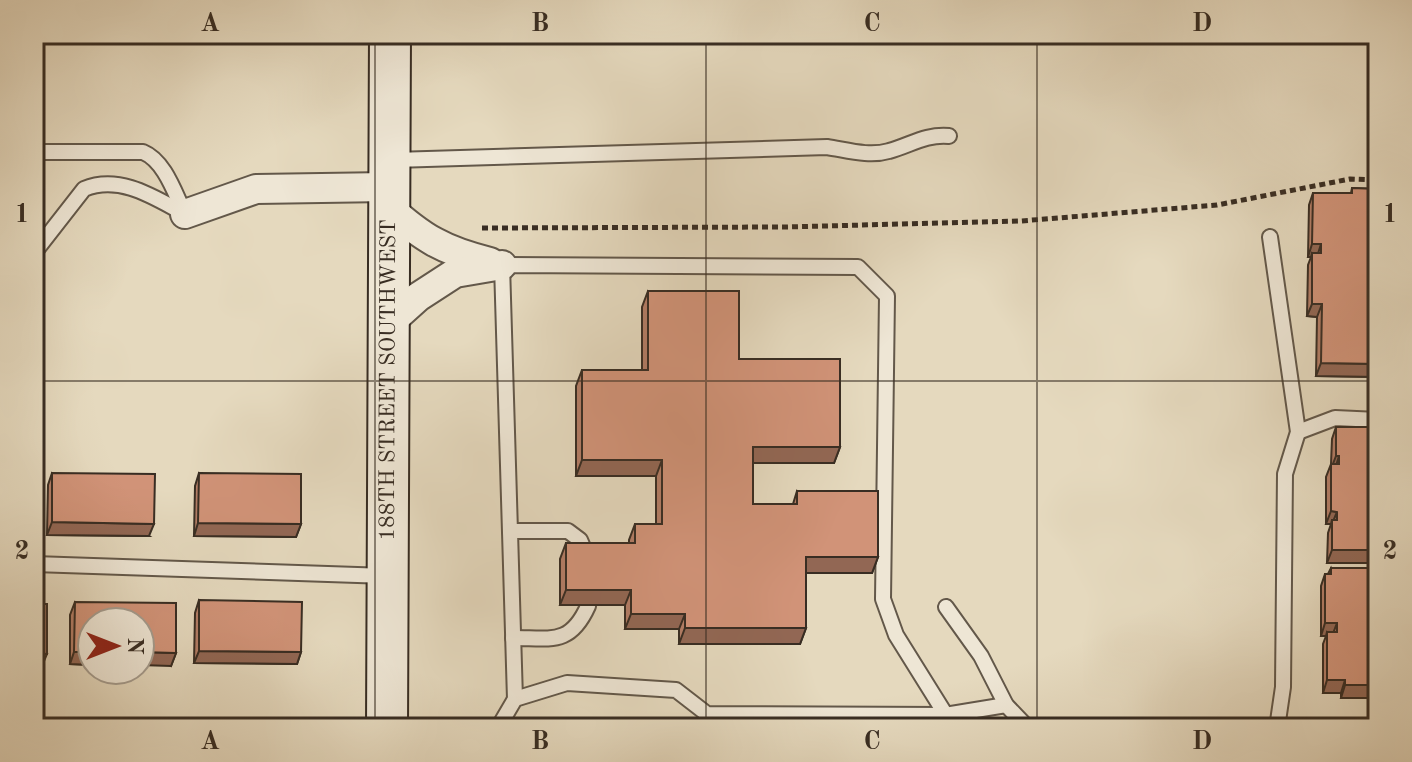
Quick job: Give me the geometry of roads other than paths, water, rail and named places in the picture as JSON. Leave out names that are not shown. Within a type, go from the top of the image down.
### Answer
[{"type":"street","name":"188TH STREET SOUTHWEST","points":[[387,728],[390,34]]},
{"type":"street","points":[[185,214],[256,189],[388,184],[418,234],[457,254],[502,265]]},
{"type":"street","points":[[388,324],[418,297],[455,273],[502,265]]},
{"type":"lane","points":[[388,184],[827,147],[872,154],[891,151],[928,136],[949,136]]},
{"type":"lane","points":[[34,152],[143,152],[159,164],[185,214]]},
{"type":"lane","points":[[34,253],[84,189],[92,186],[133,186],[185,214]]},
{"type":"lane","points":[[1270,237],[1298,432],[1285,474],[1283,687],[1277,728]]},
{"type":"lane","points":[[498,728],[515,699],[502,265],[858,267],[887,296],[883,599],[896,635],[949,722]]},
{"type":"lane","points":[[1298,432],[1335,418],[1378,420]]},
{"type":"lane","points":[[510,531],[568,531],[580,540],[588,559]]},
{"type":"lane","points":[[34,564],[387,576]]},
{"type":"lane","points":[[513,638],[562,637],[579,625],[588,606]]},
{"type":"lane","points":[[946,607],[981,656],[1006,705],[1028,728]]},
{"type":"lane","points":[[515,699],[567,683],[676,690],[707,714],[949,722],[1006,705]]}]
